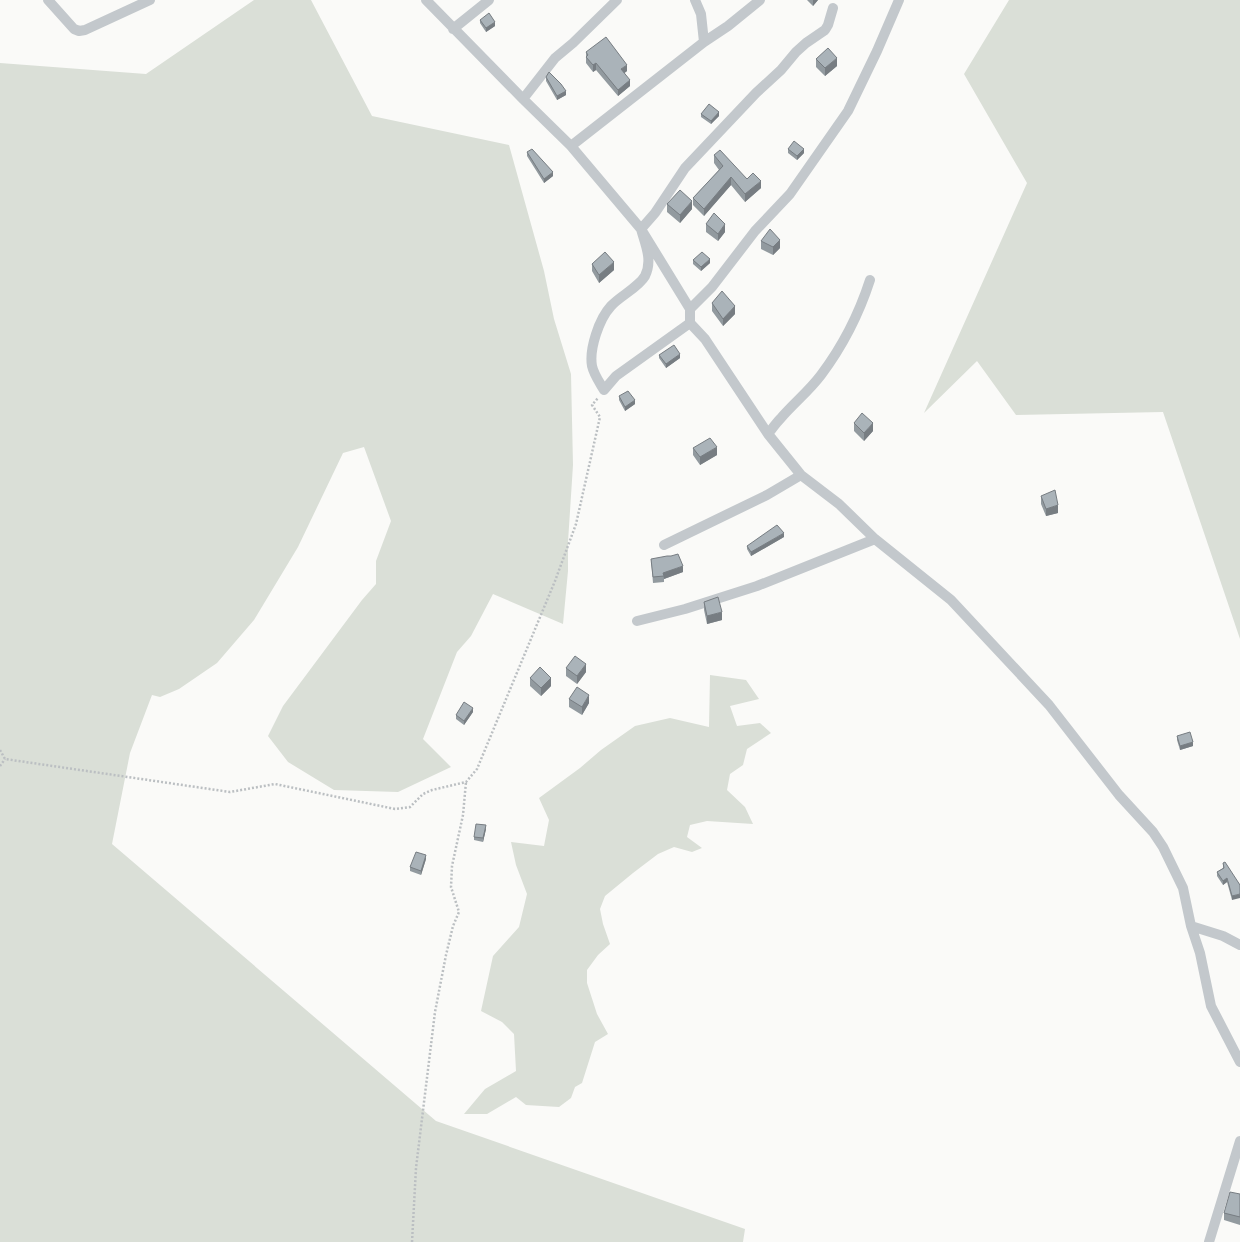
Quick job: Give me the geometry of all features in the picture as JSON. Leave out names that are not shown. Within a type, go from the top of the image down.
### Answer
[{"type":"street","points":[[48,0],[74,29],[79,31],[85,30],[150,0]]},
{"type":"street","points":[[426,0],[522,99],[571,146],[640,229],[690,310],[690,323],[704,339],[768,434],[801,475],[839,504],[875,539],[951,600],[1049,705],[1119,795],[1153,832],[1163,847],[1182,888],[1191,926],[1200,953],[1211,1006],[1240,1062]]},
{"type":"street","points":[[454,29],[489,0]]},
{"type":"street","points":[[522,99],[555,58],[617,0]]},
{"type":"street","points":[[695,0],[701,14],[704,42]]},
{"type":"street","points":[[571,146],[760,0]]},
{"type":"street","points":[[690,310],[712,287],[755,231],[790,194],[848,111],[877,51],[899,0]]},
{"type":"street","points":[[640,229],[655,214],[685,168],[756,93],[781,70],[796,52],[825,30],[828,25],[832,8]]},
{"type":"street","points":[[640,229],[649,257],[645,276],[640,282],[610,306],[595,338],[592,366],[604,390],[616,376],[690,323]]},
{"type":"street","points":[[768,434],[825,369],[848,333],[870,280]]},
{"type":"street","points":[[664,544],[768,495],[801,475]]},
{"type":"street","points":[[637,621],[685,609],[757,586],[875,539]]},
{"type":"street","points":[[1191,926],[1224,936],[1240,945]]},
{"type":"street","points":[[1209,1242],[1240,1141]]},
{"type":"path","points":[[412,1242],[416,1168],[435,1012],[446,954],[453,926],[459,912],[452,887],[452,866],[462,815],[466,782],[477,769],[555,581],[576,524],[600,417],[592,405],[604,390]]},
{"type":"path","points":[[0,750],[5,759]]},
{"type":"path","points":[[5,759],[230,792],[275,784],[394,809],[410,807],[423,794],[432,790],[466,782]]},
{"type":"path","points":[[0,766],[5,759]]},
{"type":"shaded area","points":[[254,0],[311,0],[372,116],[509,145],[544,271],[554,319],[571,374],[573,465],[568,542],[568,571],[563,624],[493,594],[471,636],[457,652],[423,739],[451,767],[398,792],[334,790],[288,762],[268,736],[283,706],[362,600],[376,584],[376,561],[391,521],[364,447],[343,453],[298,547],[254,620],[217,663],[179,689],[160,697],[152,695],[130,753],[112,844],[436,1121],[745,1229],[743,1242],[0,1242],[0,63],[146,74]]},
{"type":"shaded area","points":[[1009,0],[1240,0],[1240,639],[1163,412],[1016,415],[977,361],[924,413],[1027,183],[964,74]]},
{"type":"shaded area","points":[[710,675],[746,680],[759,699],[730,706],[737,726],[760,723],[771,733],[747,749],[743,765],[730,774],[727,790],[745,807],[753,824],[707,821],[690,825],[687,837],[702,848],[692,852],[674,847],[658,854],[605,896],[600,909],[603,924],[610,944],[598,955],[587,970],[587,983],[597,1014],[608,1034],[595,1042],[582,1083],[575,1087],[571,1098],[559,1107],[526,1105],[516,1097],[487,1114],[464,1114],[485,1089],[516,1071],[514,1034],[502,1022],[481,1011],[493,956],[519,927],[527,894],[516,865],[511,842],[544,846],[549,820],[539,798],[635,726],[670,718],[709,727]]},
{"type":"building","points":[[489,13],[495,22],[486,28],[480,20]]},
{"type":"building","points":[[606,37],[627,65],[621,69],[630,80],[618,90],[596,63],[593,65],[586,57],[588,55],[586,52]]},
{"type":"building","points":[[828,48],[837,58],[825,68],[816,59]]},
{"type":"building","points":[[549,72],[566,91],[557,96],[546,77]]},
{"type":"building","points":[[709,104],[719,112],[711,121],[701,114]]},
{"type":"building","points":[[794,141],[804,149],[797,156],[788,149]]},
{"type":"building","points":[[532,149],[553,172],[544,179],[527,152]]},
{"type":"building","points":[[720,150],[747,179],[753,173],[761,181],[745,194],[731,177],[704,209],[693,198],[723,166],[714,155]]},
{"type":"building","points":[[680,190],[692,201],[680,215],[667,204]]},
{"type":"building","points":[[714,213],[725,224],[718,234],[706,224]]},
{"type":"building","points":[[770,229],[780,240],[773,247],[761,241]]},
{"type":"building","points":[[605,252],[614,262],[599,275],[592,264]]},
{"type":"building","points":[[702,252],[710,259],[701,267],[693,260]]},
{"type":"building","points":[[722,291],[735,306],[723,319],[712,303]]},
{"type":"building","points":[[674,345],[680,354],[666,364],[659,355]]},
{"type":"building","points":[[628,391],[635,400],[625,407],[619,396]]},
{"type":"building","points":[[862,413],[873,423],[864,433],[854,423]]},
{"type":"building","points":[[710,438],[717,447],[700,457],[693,448]]},
{"type":"building","points":[[1055,490],[1058,505],[1046,509],[1041,496]]},
{"type":"building","points":[[777,525],[784,533],[751,552],[747,546]]},
{"type":"building","points":[[678,554],[683,566],[663,573],[664,576],[653,577],[651,559]]},
{"type":"building","points":[[718,597],[722,612],[707,616],[704,602]]},
{"type":"building","points":[[575,656],[586,664],[577,676],[566,668]]},
{"type":"building","points":[[540,667],[551,678],[541,688],[530,678]]},
{"type":"building","points":[[577,687],[589,695],[582,707],[569,699]]},
{"type":"building","points":[[464,702],[473,708],[464,721],[456,715]]},
{"type":"building","points":[[1190,732],[1193,742],[1180,746],[1177,736]]},
{"type":"building","points":[[476,824],[486,825],[483,838],[474,837]]},
{"type":"building","points":[[416,852],[426,855],[421,871],[410,867]]},
{"type":"building","points":[[1225,862],[1240,885],[1240,894],[1232,896],[1227,878],[1223,881],[1217,872],[1224,868],[1223,863]]},
{"type":"building","points":[[1230,1192],[1240,1194],[1240,1217],[1224,1213]]}]
